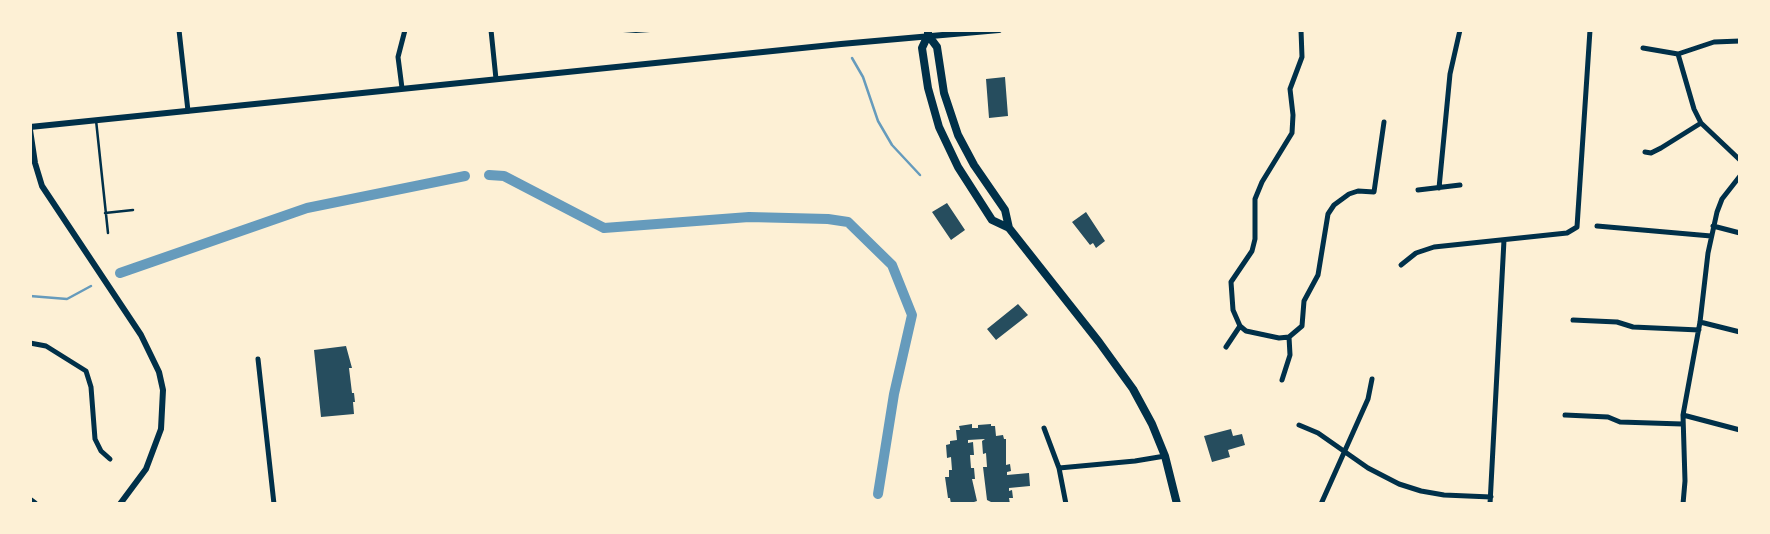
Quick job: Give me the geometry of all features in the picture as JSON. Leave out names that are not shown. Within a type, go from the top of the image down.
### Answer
[{"type":"main road","points":[[928,33],[922,48],[933,107],[944,139],[965,180],[992,220],[1009,228],[1120,370],[1145,409],[1165,456],[1177,504]]},
{"type":"main road","points":[[928,33],[937,47],[944,93],[958,135],[974,164],[1006,210],[1009,228]]},
{"type":"street","points":[[178,30],[188,111]]},
{"type":"street","points":[[402,88],[398,57],[405,30]]},
{"type":"street","points":[[491,30],[496,79]]},
{"type":"street","points":[[120,504],[146,469],[161,429],[163,390],[159,372],[141,335],[41,186],[30,128],[928,33],[999,30]]},
{"type":"street","points":[[1301,30],[1303,57],[1290,89],[1292,133],[1262,182],[1255,199],[1255,239],[1252,251],[1231,282],[1233,310],[1240,326],[1253,333],[1279,338],[1289,337],[1302,326],[1304,301],[1318,275],[1328,214],[1334,205],[1349,194],[1358,191],[1374,192],[1384,122]]},
{"type":"street","points":[[1438,188],[1450,74],[1460,30]]},
{"type":"street","points":[[1401,265],[1425,249],[1567,233],[1577,227],[1580,219],[1590,30]]},
{"type":"street","points":[[1643,47],[1678,54],[1714,42],[1740,41]]},
{"type":"street","points":[[1678,54],[1694,110],[1701,123],[1740,160]]},
{"type":"street","points":[[1645,152],[1651,153],[1661,148],[1701,123]]},
{"type":"street","points":[[1683,504],[1685,481],[1682,424],[1699,330],[1711,236],[1722,199],[1740,176]]},
{"type":"street","points":[[1418,190],[1460,186]]},
{"type":"street","points":[[1597,226],[1711,236]]},
{"type":"street","points":[[1713,226],[1740,233]]},
{"type":"street","points":[[1299,425],[1318,433],[1368,468],[1399,484],[1444,495],[1490,501],[1504,240]]},
{"type":"street","points":[[1573,320],[1617,322],[1633,327],[1699,330]]},
{"type":"street","points":[[1700,321],[1740,332]]},
{"type":"street","points":[[1226,347],[1240,326]]},
{"type":"street","points":[[1282,380],[1290,355],[1289,337]]},
{"type":"street","points":[[30,343],[52,349],[86,372],[92,387],[95,439],[101,452],[110,459]]},
{"type":"street","points":[[258,359],[274,504]]},
{"type":"street","points":[[1321,504],[1368,400],[1372,379]]},
{"type":"street","points":[[1565,415],[1608,417],[1620,422],[1682,424]]},
{"type":"street","points":[[1683,415],[1740,430]]},
{"type":"street","points":[[1044,428],[1059,468],[1066,504]]},
{"type":"street","points":[[1059,468],[1165,456]]},
{"type":"lane","points":[[96,120],[108,233]]},
{"type":"lane","points":[[105,213],[132,210]]},
{"type":"path","points":[[610,30],[636,33],[664,30]]},
{"type":"building","points":[[1005,77],[1008,116],[989,118],[986,79]]},
{"type":"building","points":[[947,203],[965,230],[951,240],[932,212]]},
{"type":"building","points":[[1086,212],[1105,241],[1096,248],[1093,243],[1090,245],[1072,222]]},
{"type":"building","points":[[1018,304],[1028,315],[996,340],[987,329]]},
{"type":"building","points":[[346,346],[352,368],[349,368],[355,402],[354,414],[321,417],[314,350]]},
{"type":"building","points":[[972,424],[972,428],[978,428],[978,425],[991,424],[995,426],[996,436],[1003,435],[1006,439],[1006,465],[1010,464],[1011,471],[1007,472],[1007,475],[1029,473],[1030,486],[1009,488],[1013,498],[1009,498],[1010,504],[986,504],[991,502],[987,500],[983,467],[987,467],[982,441],[985,439],[968,440],[968,443],[973,442],[974,455],[970,455],[977,501],[975,504],[951,504],[948,498],[945,477],[949,477],[949,470],[952,470],[946,445],[957,440],[956,430],[960,430],[959,426]]},
{"type":"building","points":[[1231,429],[1233,436],[1242,434],[1245,445],[1228,450],[1230,457],[1212,462],[1204,436]]},
{"type":"waterway","points":[[852,58],[863,77],[878,121],[892,145],[920,175]]},
{"type":"waterway","points":[[489,175],[504,176],[604,228],[749,217],[848,222],[892,265],[912,315],[894,394],[878,494]]},
{"type":"waterway","points":[[120,273],[307,208],[465,176]]},
{"type":"waterway","points":[[30,296],[67,299],[91,286]]}]
